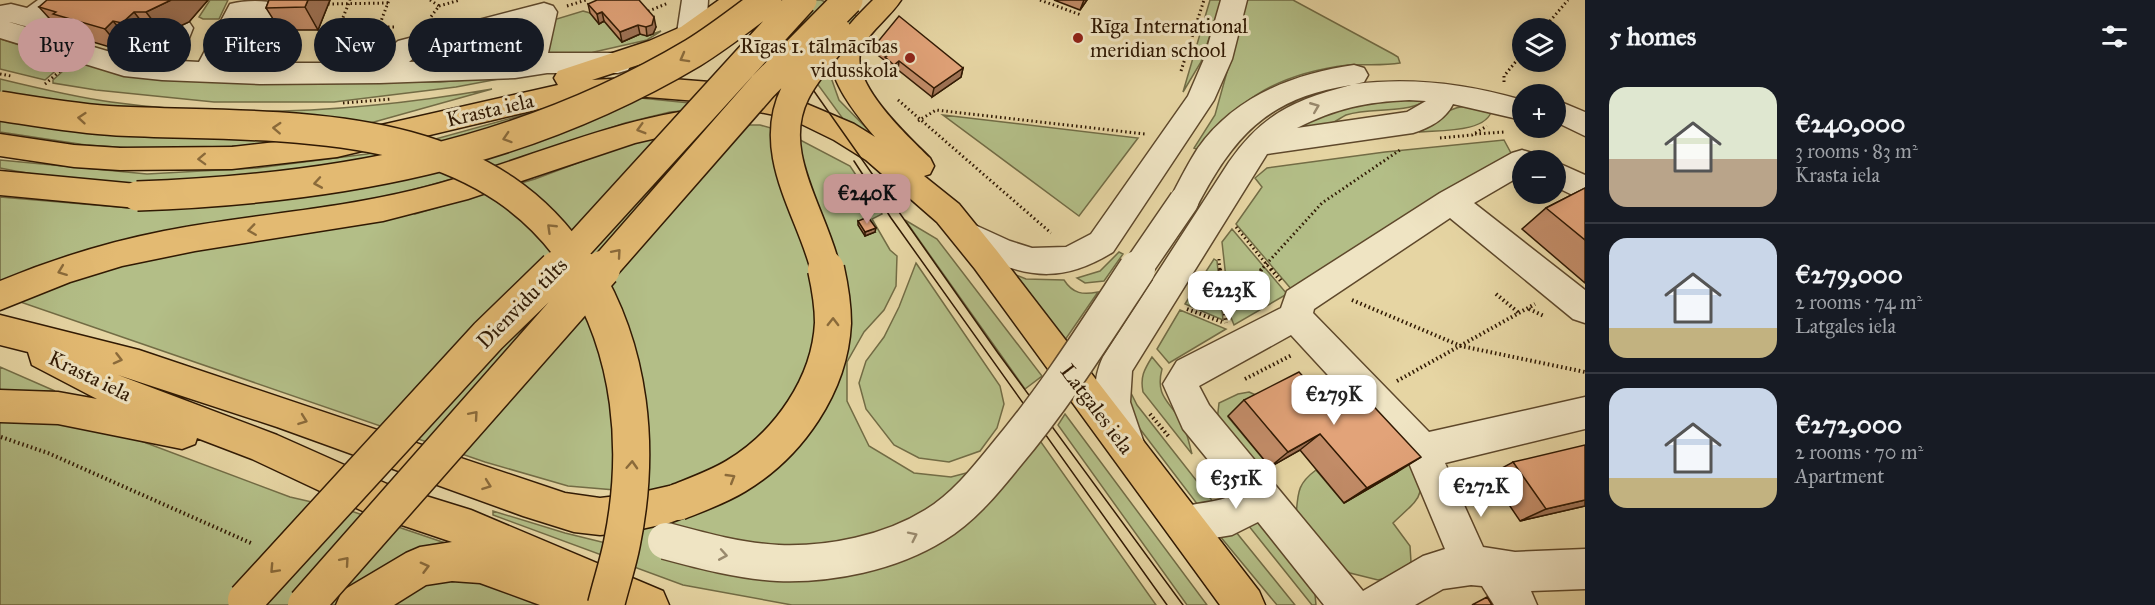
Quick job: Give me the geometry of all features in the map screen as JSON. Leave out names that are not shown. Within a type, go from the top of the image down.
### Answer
[{"type":"highway","points":[[487,110],[573,76],[659,48],[690,33],[737,0]]},
{"type":"highway","points":[[0,183],[137,196],[229,194],[308,185],[403,167],[504,139],[580,110],[693,53],[767,0]]},
{"type":"highway","name":"Dienvidu tilts","points":[[242,603],[488,336],[545,282],[802,0]]},
{"type":"highway","name":"Dienvidu tilts","points":[[306,605],[755,95],[848,0]]},
{"type":"highway","points":[[0,331],[139,365],[278,411],[523,498],[591,516],[612,515],[678,502],[719,485],[743,471],[769,450],[800,419],[814,394],[828,359],[833,330],[831,284],[788,160],[787,116],[794,96],[862,0]]},
{"type":"highway","points":[[888,0],[849,47],[845,60],[850,78],[867,107],[926,173],[956,223]]},
{"type":"highway","name":"Krasta iela","points":[[0,145],[108,159],[232,158],[337,146],[487,110],[608,88],[647,87],[710,92],[795,109],[827,122],[876,152],[956,223]]},
{"type":"highway","points":[[0,106],[84,118],[327,130],[359,134],[398,142],[442,156],[468,168],[517,198],[560,237],[582,267],[604,305],[622,358],[630,399],[633,450],[630,499],[621,549],[606,605]]},
{"type":"highway","points":[[0,296],[70,267],[117,254],[175,242],[363,213],[413,202],[487,182],[655,125],[688,119],[756,120],[795,129],[824,141],[904,195],[956,223]]},
{"type":"highway","name":"Latgales iela","points":[[956,223],[1245,605]]},
{"type":"highway","name":"Krasta iela","points":[[0,331],[117,392],[264,447],[382,501],[471,529],[649,605]]},
{"type":"highway","points":[[0,406],[58,408],[264,447]]},
{"type":"highway","points":[[356,605],[420,567],[452,561],[480,563],[558,592],[634,605]]},
{"type":"street","points":[[0,15],[11,13],[32,18],[55,0]]},
{"type":"street","points":[[690,33],[695,0]]},
{"type":"street","points":[[956,223],[1007,256],[1036,262],[1085,255],[1102,243],[1200,100],[1218,59],[1234,0]]},
{"type":"street","points":[[241,5],[271,10]]},
{"type":"street","points":[[521,18],[544,12],[543,18]]},
{"type":"street","points":[[0,29],[107,61]]},
{"type":"street","points":[[371,73],[408,48]]},
{"type":"street","points":[[544,64],[618,63]]},
{"type":"street","points":[[208,72],[409,72]]},
{"type":"street","points":[[591,516],[666,541],[711,553],[755,560],[795,563],[883,549],[933,526],[970,498],[1022,438],[1051,400],[1209,224],[1213,151],[1244,117],[1267,101],[1299,87],[1351,75],[1435,72],[1453,74],[1512,94]]},
{"type":"street","points":[[1128,451],[1112,402],[1115,368],[1209,224],[1257,144],[1413,122],[1437,108],[1445,93],[1512,108]]},
{"type":"street","points":[[1566,115],[1585,125]]},
{"type":"street","points":[[1566,125],[1585,133]]},
{"type":"street","points":[[1348,605],[1196,417],[1185,399],[1180,384],[1189,372],[1297,309],[1451,202],[1512,167]]},
{"type":"street","points":[[1566,179],[1585,189]]},
{"type":"street","points":[[1138,192],[1135,201],[1136,211],[1141,220],[1157,232],[1176,238],[1189,237],[1209,224]]},
{"type":"street","points":[[1451,202],[1585,309]]},
{"type":"street","points":[[1297,309],[1370,396],[1422,451],[1483,567],[1517,605]]},
{"type":"street","points":[[1422,451],[1585,413]]},
{"type":"street","points":[[1184,524],[1232,516],[1263,500]]},
{"type":"street","points":[[1392,602],[1437,570],[1483,567],[1515,572],[1585,569]]},
{"type":"path","points":[[439,6],[460,0]]},
{"type":"path","points":[[643,6],[645,12],[674,0]]},
{"type":"path","points":[[1040,0],[1081,15]]},
{"type":"path","points":[[1179,76],[1204,0]]},
{"type":"path","points":[[1553,18],[1568,0]]},
{"type":"path","points":[[343,18],[349,2]]},
{"type":"path","points":[[328,4],[388,2],[371,73]]},
{"type":"path","points":[[890,93],[918,121],[1055,237]]},
{"type":"path","points":[[918,121],[936,110],[1145,134],[1152,125]]},
{"type":"path","points":[[1224,310],[1322,203],[1405,146]]},
{"type":"path","points":[[1209,224],[1268,264],[1297,309]]},
{"type":"path","points":[[1177,305],[1226,323],[1209,224]]},
{"type":"path","points":[[1496,294],[1519,313]]},
{"type":"path","points":[[1349,298],[1461,346],[1585,372]]},
{"type":"path","points":[[1370,396],[1543,298]]},
{"type":"path","points":[[1243,380],[1293,355],[1300,362]]},
{"type":"path","points":[[0,437],[48,453],[259,546]]},
{"type":"green space","points":[[210,0],[228,0],[219,18],[203,19],[199,17]]},
{"type":"green space","points":[[756,0],[821,0],[863,19],[828,69],[839,100],[879,141],[846,123]]},
{"type":"green space","points":[[1210,0],[1222,0],[1201,62],[1183,92]]},
{"type":"green space","points":[[1247,0],[1293,0],[1393,54],[1398,57],[1400,63],[1348,65],[1303,74],[1283,81],[1247,101],[1230,115],[1200,150],[1194,148],[1215,115]]},
{"type":"green space","points":[[583,11],[590,13],[599,24],[604,21],[622,42],[640,34],[647,36],[661,31],[647,40],[594,52],[572,60],[546,55],[550,21]]},
{"type":"green space","points":[[0,39],[18,45],[18,72],[54,72],[45,80],[0,69]]},
{"type":"green space","points":[[95,66],[107,70],[107,72],[124,74],[387,82],[440,82],[509,77],[456,87],[334,102],[214,102],[96,90],[53,83],[53,80],[62,72],[95,72]]},
{"type":"green space","points":[[0,79],[97,100],[159,108],[254,112],[350,108],[492,89],[324,136],[266,145],[146,149],[86,145],[0,132]]},
{"type":"green space","points":[[621,96],[729,107],[670,112],[625,123],[499,166],[412,190],[415,214],[535,179],[644,138],[691,128],[760,125],[785,132],[850,166],[882,214],[872,219],[890,250],[897,256],[896,286],[884,310],[864,332],[847,362],[847,401],[869,446],[914,473],[951,477],[993,466],[1024,418],[1156,605],[792,605],[683,585],[493,515],[493,511],[565,533],[634,550],[615,490],[568,486],[485,462],[0,295],[0,197],[130,208],[143,184],[35,174],[0,168],[0,160],[147,174],[257,168],[367,154],[421,143],[541,110]]},
{"type":"green space","points":[[1417,97],[1424,102],[1406,108],[1346,115],[1320,127],[1293,127],[1334,105]]},
{"type":"green space","points":[[1467,106],[1492,109],[1489,117],[1472,126],[1462,129],[1419,132],[1451,110]]},
{"type":"green space","points":[[943,115],[1138,138],[1079,216]]},
{"type":"green space","points":[[1504,140],[1512,155],[1292,290],[1236,224],[1262,187],[1255,178],[1267,168],[1385,152]]},
{"type":"green space","points":[[905,220],[937,239],[1042,376],[1025,389]]},
{"type":"green space","points":[[1232,229],[1287,294],[1234,325],[1230,315],[1222,242]]},
{"type":"green space","points":[[1119,252],[1123,254],[1104,281],[1085,283],[1077,278],[1100,271]]},
{"type":"green space","points":[[1214,259],[1217,261],[1223,320],[1185,304]]},
{"type":"green space","points":[[916,263],[1000,386],[1004,404],[997,428],[980,451],[949,462],[919,458],[894,445],[866,409],[859,383],[866,361],[884,337],[899,307]]},
{"type":"green space","points":[[1016,275],[1026,279],[1064,280],[1075,291],[1098,292],[1065,340]]},
{"type":"green space","points":[[1180,310],[1226,329],[1169,363],[1157,349]]},
{"type":"green space","points":[[1152,357],[1162,369],[1160,386],[1164,398],[1183,425],[1192,454],[1143,392],[1143,374]]},
{"type":"green space","points":[[0,367],[55,391],[0,392]]},
{"type":"green space","points":[[1128,387],[1137,405],[1218,508],[1201,509],[1140,429],[1131,415]]},
{"type":"green space","points":[[1249,392],[1258,396],[1228,417],[1270,467],[1254,468],[1217,421],[1219,403],[1238,394]]},
{"type":"green space","points":[[1065,414],[1207,605],[1187,605],[1058,425]]},
{"type":"green space","points":[[0,421],[61,422],[125,435],[290,497],[351,511],[457,547],[340,605],[0,605]]},
{"type":"green space","points":[[1412,458],[1420,481],[1419,495],[1416,501],[1393,523],[1410,546],[1411,562],[1400,575],[1378,580],[1350,573],[1327,560],[1296,516],[1298,495],[1305,480],[1316,470],[1344,503]]},
{"type":"green space","points":[[1255,521],[1264,524],[1314,584],[1316,605],[1312,605],[1248,525]]},
{"type":"green space","points":[[1236,532],[1295,605],[1277,605],[1219,535]]},
{"type":"green space","points":[[455,577],[498,582],[557,605],[382,605],[414,586]]},
{"type":"building","points":[[47,0],[171,0],[146,12],[134,12],[127,18],[107,18],[105,29],[95,26],[95,18],[67,18],[39,7]]},
{"type":"building","points":[[269,0],[308,0],[305,7],[266,8]]},
{"type":"building","points":[[597,0],[639,0],[654,17],[652,25],[646,27],[638,25],[620,32],[602,12],[597,14],[588,4]]},
{"type":"building","name":"Rīgas 1. tālmācības vidusskola","points":[[899,16],[963,68],[934,88],[899,61],[894,65],[885,57],[890,54],[876,44]]},
{"type":"building","points":[[1585,188],[1585,240],[1546,208],[1554,204],[1566,204],[1566,198]]},
{"type":"building","points":[[868,217],[876,228],[865,232],[858,221]]},
{"type":"building","points":[[1299,372],[1320,395],[1349,380],[1421,457],[1367,488],[1320,434],[1288,452],[1244,400]]},
{"type":"building","points":[[1585,445],[1585,500],[1546,509],[1513,462]]},
{"type":"building","points":[[1487,597],[1492,605],[1472,605]]},
{"type":"tram line","points":[[750,0],[998,353],[1183,605]]},
{"type":"tram line","points":[[854,161],[891,218],[1167,605]]},
{"type":"place","name":"Rīga International meridian school","points":[[1078,38]]},
{"type":"place","name":"Rīgas 1. tālmācības vidusskola","points":[[910,58]]}]
